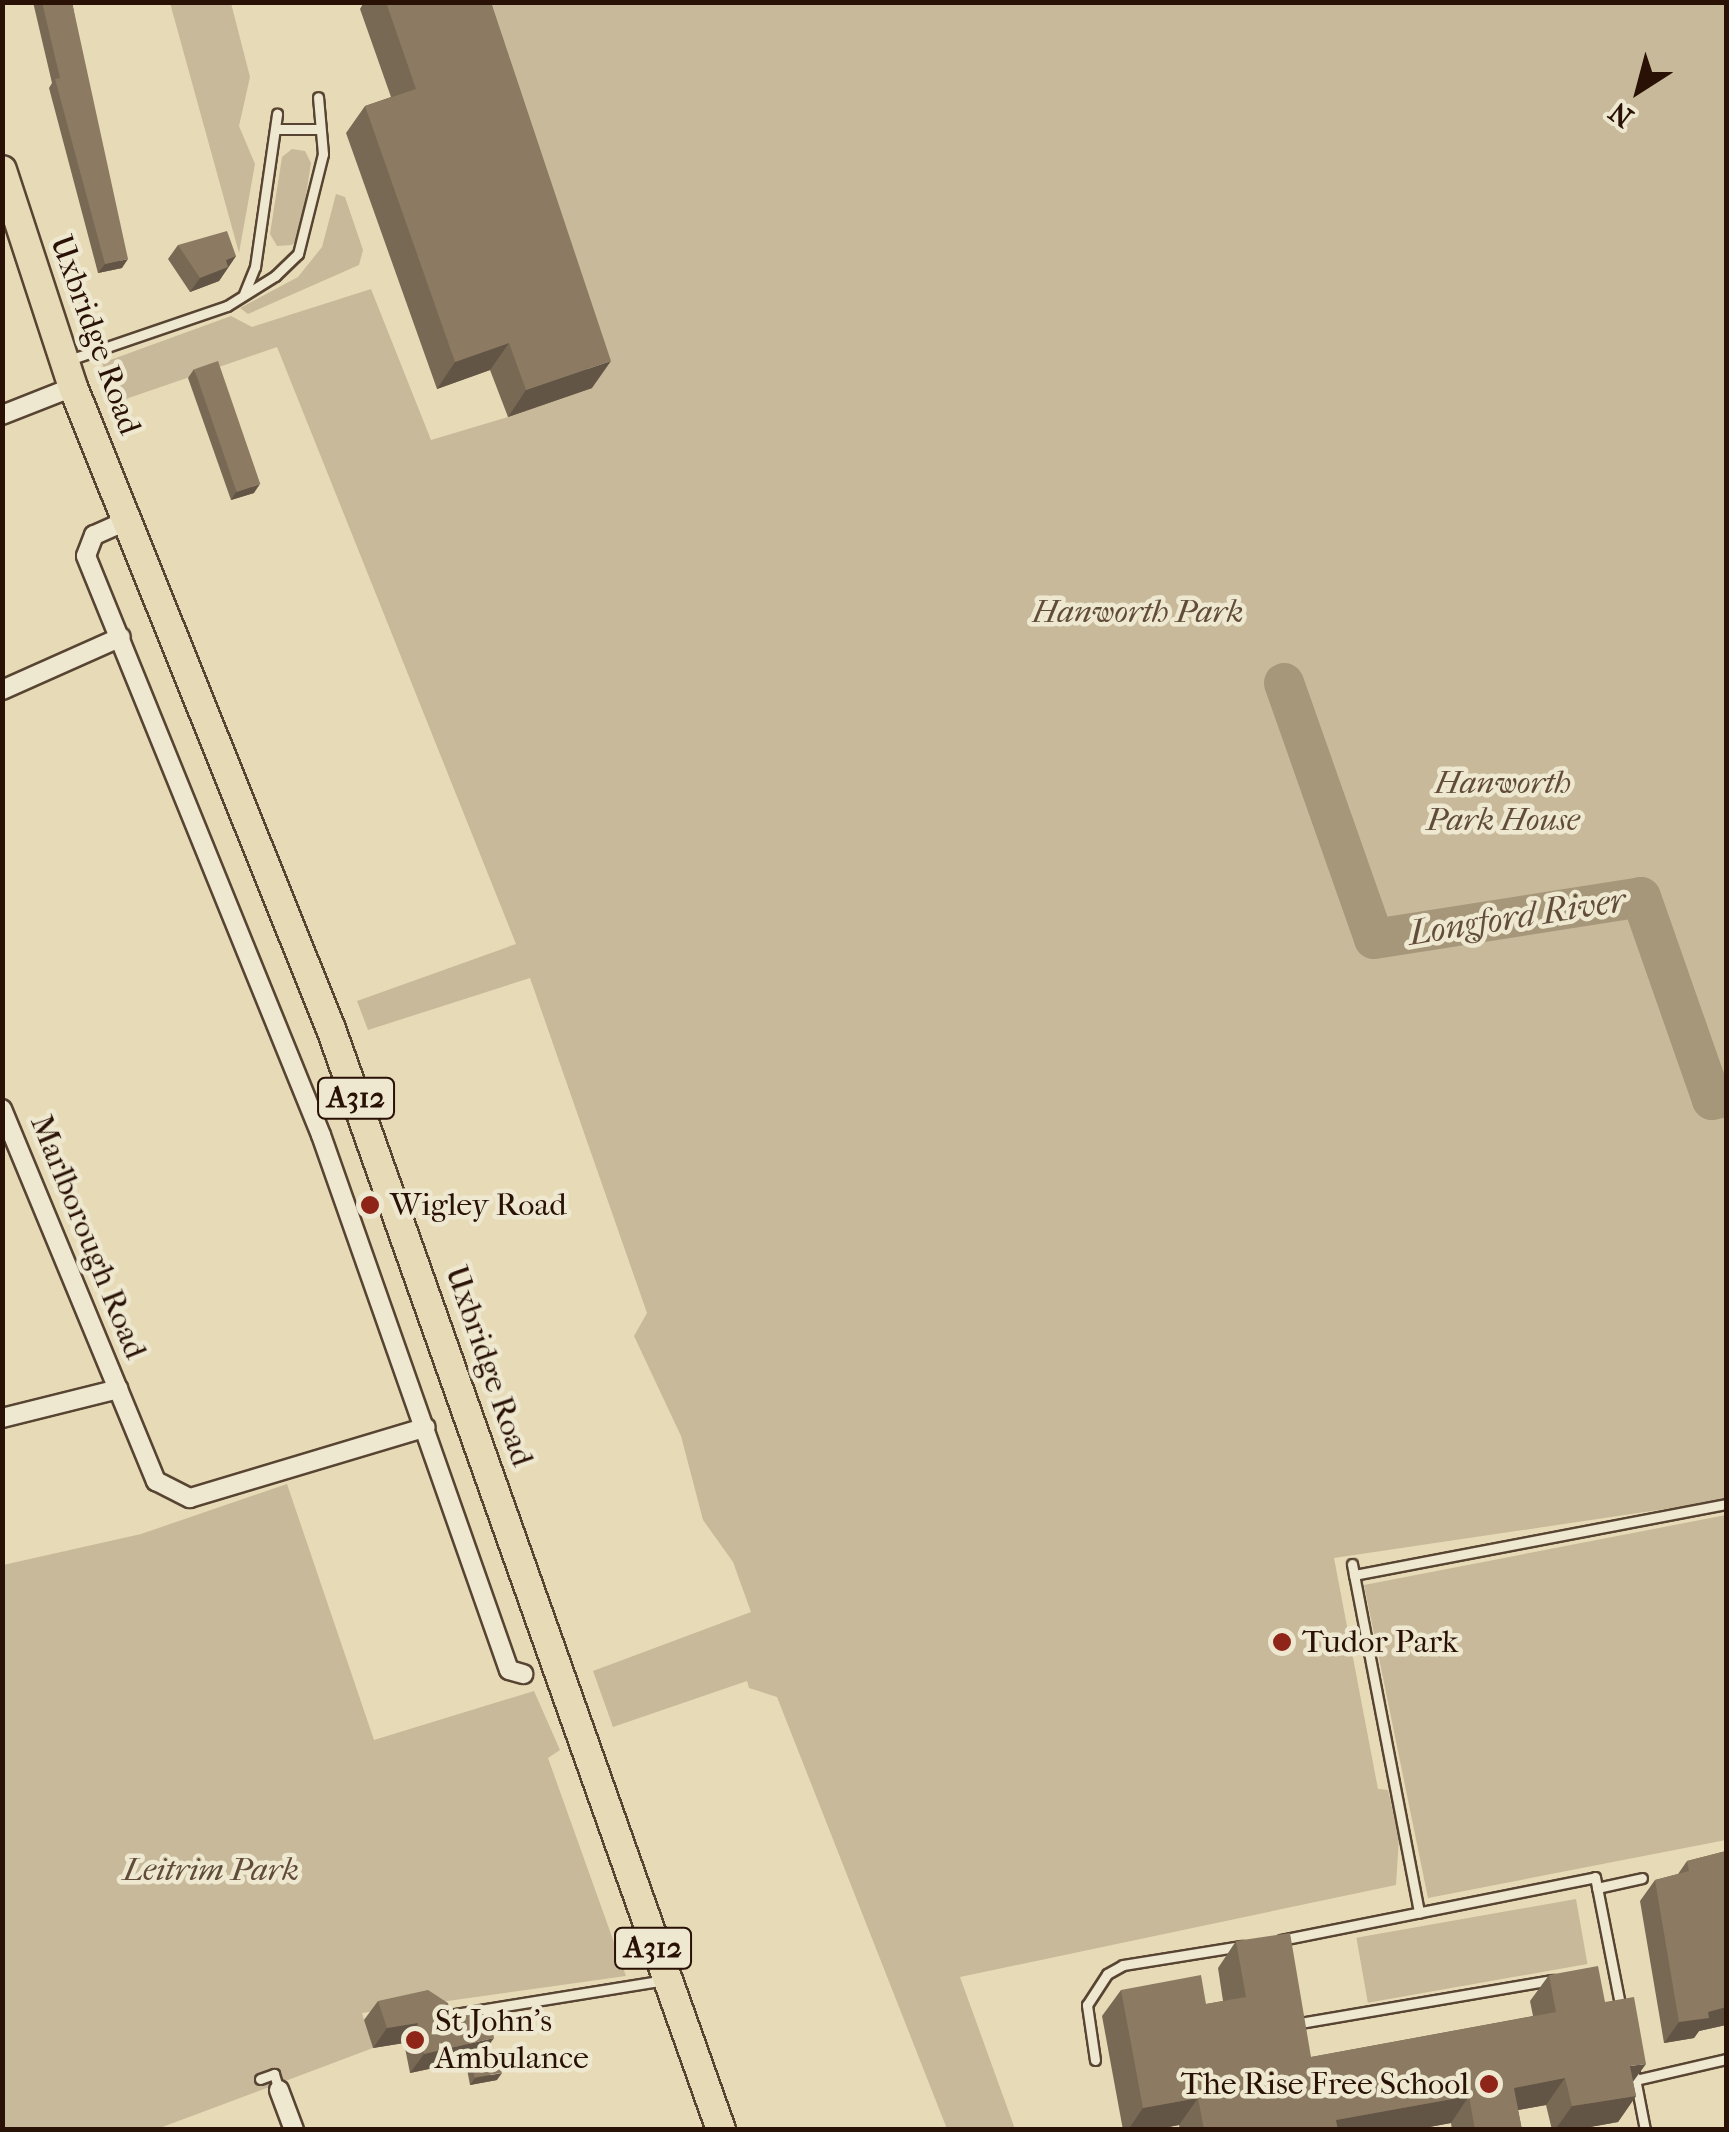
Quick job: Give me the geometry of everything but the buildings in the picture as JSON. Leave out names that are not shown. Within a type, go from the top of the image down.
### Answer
[{"type":"main road","name":"Uxbridge Road","points":[[2,170],[68,375],[331,1030],[721,2130]]},
{"type":"street","points":[[2,415],[68,375]]},
{"type":"street","points":[[126,521],[94,535],[86,556],[321,1135],[509,1670],[523,1674]]},
{"type":"street","points":[[2,690],[121,637]]},
{"type":"street","name":"Marlborough Road","points":[[2,1109],[118,1389]]},
{"type":"street","points":[[2,1418],[118,1389],[156,1482],[190,1498],[426,1427]]},
{"type":"street","points":[[279,2090],[294,2130]]},
{"type":"lane","points":[[68,375],[243,296],[298,254],[323,154],[318,96]]},
{"type":"lane","points":[[243,296],[255,267],[278,114]]},
{"type":"lane","points":[[276,129],[320,129]]},
{"type":"lane","points":[[1354,1576],[1726,1504]]},
{"type":"lane","points":[[1352,1564],[1418,1912]]},
{"type":"lane","points":[[1266,1942],[1595,1877],[1622,2015]]},
{"type":"lane","points":[[1597,1888],[1642,1878]]},
{"type":"lane","points":[[1284,1940],[1288,1957]]},
{"type":"lane","points":[[1095,2060],[1087,2005],[1107,1974],[1122,1965],[1248,1945]]},
{"type":"lane","points":[[1298,2010],[1301,2028],[1573,1976]]},
{"type":"lane","points":[[455,2014],[665,1980]]},
{"type":"lane","points":[[1604,1992],[1619,1999]]},
{"type":"lane","points":[[484,2010],[486,2025]]},
{"type":"lane","points":[[1629,2048],[1645,2130]]},
{"type":"lane","points":[[1635,2080],[1726,2059]]},
{"type":"lane","points":[[260,2079],[274,2074],[279,2090]]},
{"type":"green space","points":[[170,3],[231,3],[250,77],[239,126],[255,164],[239,253]]},
{"type":"green space","name":"Hanworth Park","points":[[463,3],[1726,3],[1726,1500],[1334,1558],[1378,1789],[1388,1790],[1399,1838],[1396,1885],[960,1977],[1015,2129],[947,2129],[777,1697],[749,1688],[747,1681],[613,1727],[593,1671],[751,1612],[733,1562],[703,1520],[681,1436],[634,1336],[647,1313],[530,978],[368,1030],[357,1001],[516,944],[277,347],[117,402],[102,363],[231,316],[252,327],[371,289],[431,440],[508,417]]},
{"type":"green space","points":[[292,149],[305,151],[311,163],[300,235],[292,245],[277,246],[270,234],[282,157]]},
{"type":"green space","points":[[336,194],[345,197],[363,250],[359,265],[248,314],[240,308],[298,277],[322,247]]},
{"type":"green space","name":"Leitrim Park","points":[[287,1484],[374,1740],[534,1691],[560,1750],[548,1758],[626,1976],[362,2013],[373,2048],[157,2129],[3,2129],[3,1565],[141,1534]]},
{"type":"green space","points":[[1726,1515],[1726,1840],[1428,1898],[1364,1585]]},
{"type":"green space","points":[[1576,1899],[1587,1964],[1368,2003],[1356,1938]]},
{"type":"waterway","name":"Longford River","points":[[1284,683],[1374,939],[1641,897],[1712,1100],[1726,1097]]},
{"type":"place","name":"Wigley Road","points":[[370,1205]]},
{"type":"place","name":"Tudor Park","points":[[1282,1642]]},
{"type":"place","name":"St John's Ambulance","points":[[415,2040]]},
{"type":"place","name":"The Rise Free School","points":[[1489,2084]]},
{"type":"park label","name":"Hanworth Park House","points":[[1503,802]]}]
